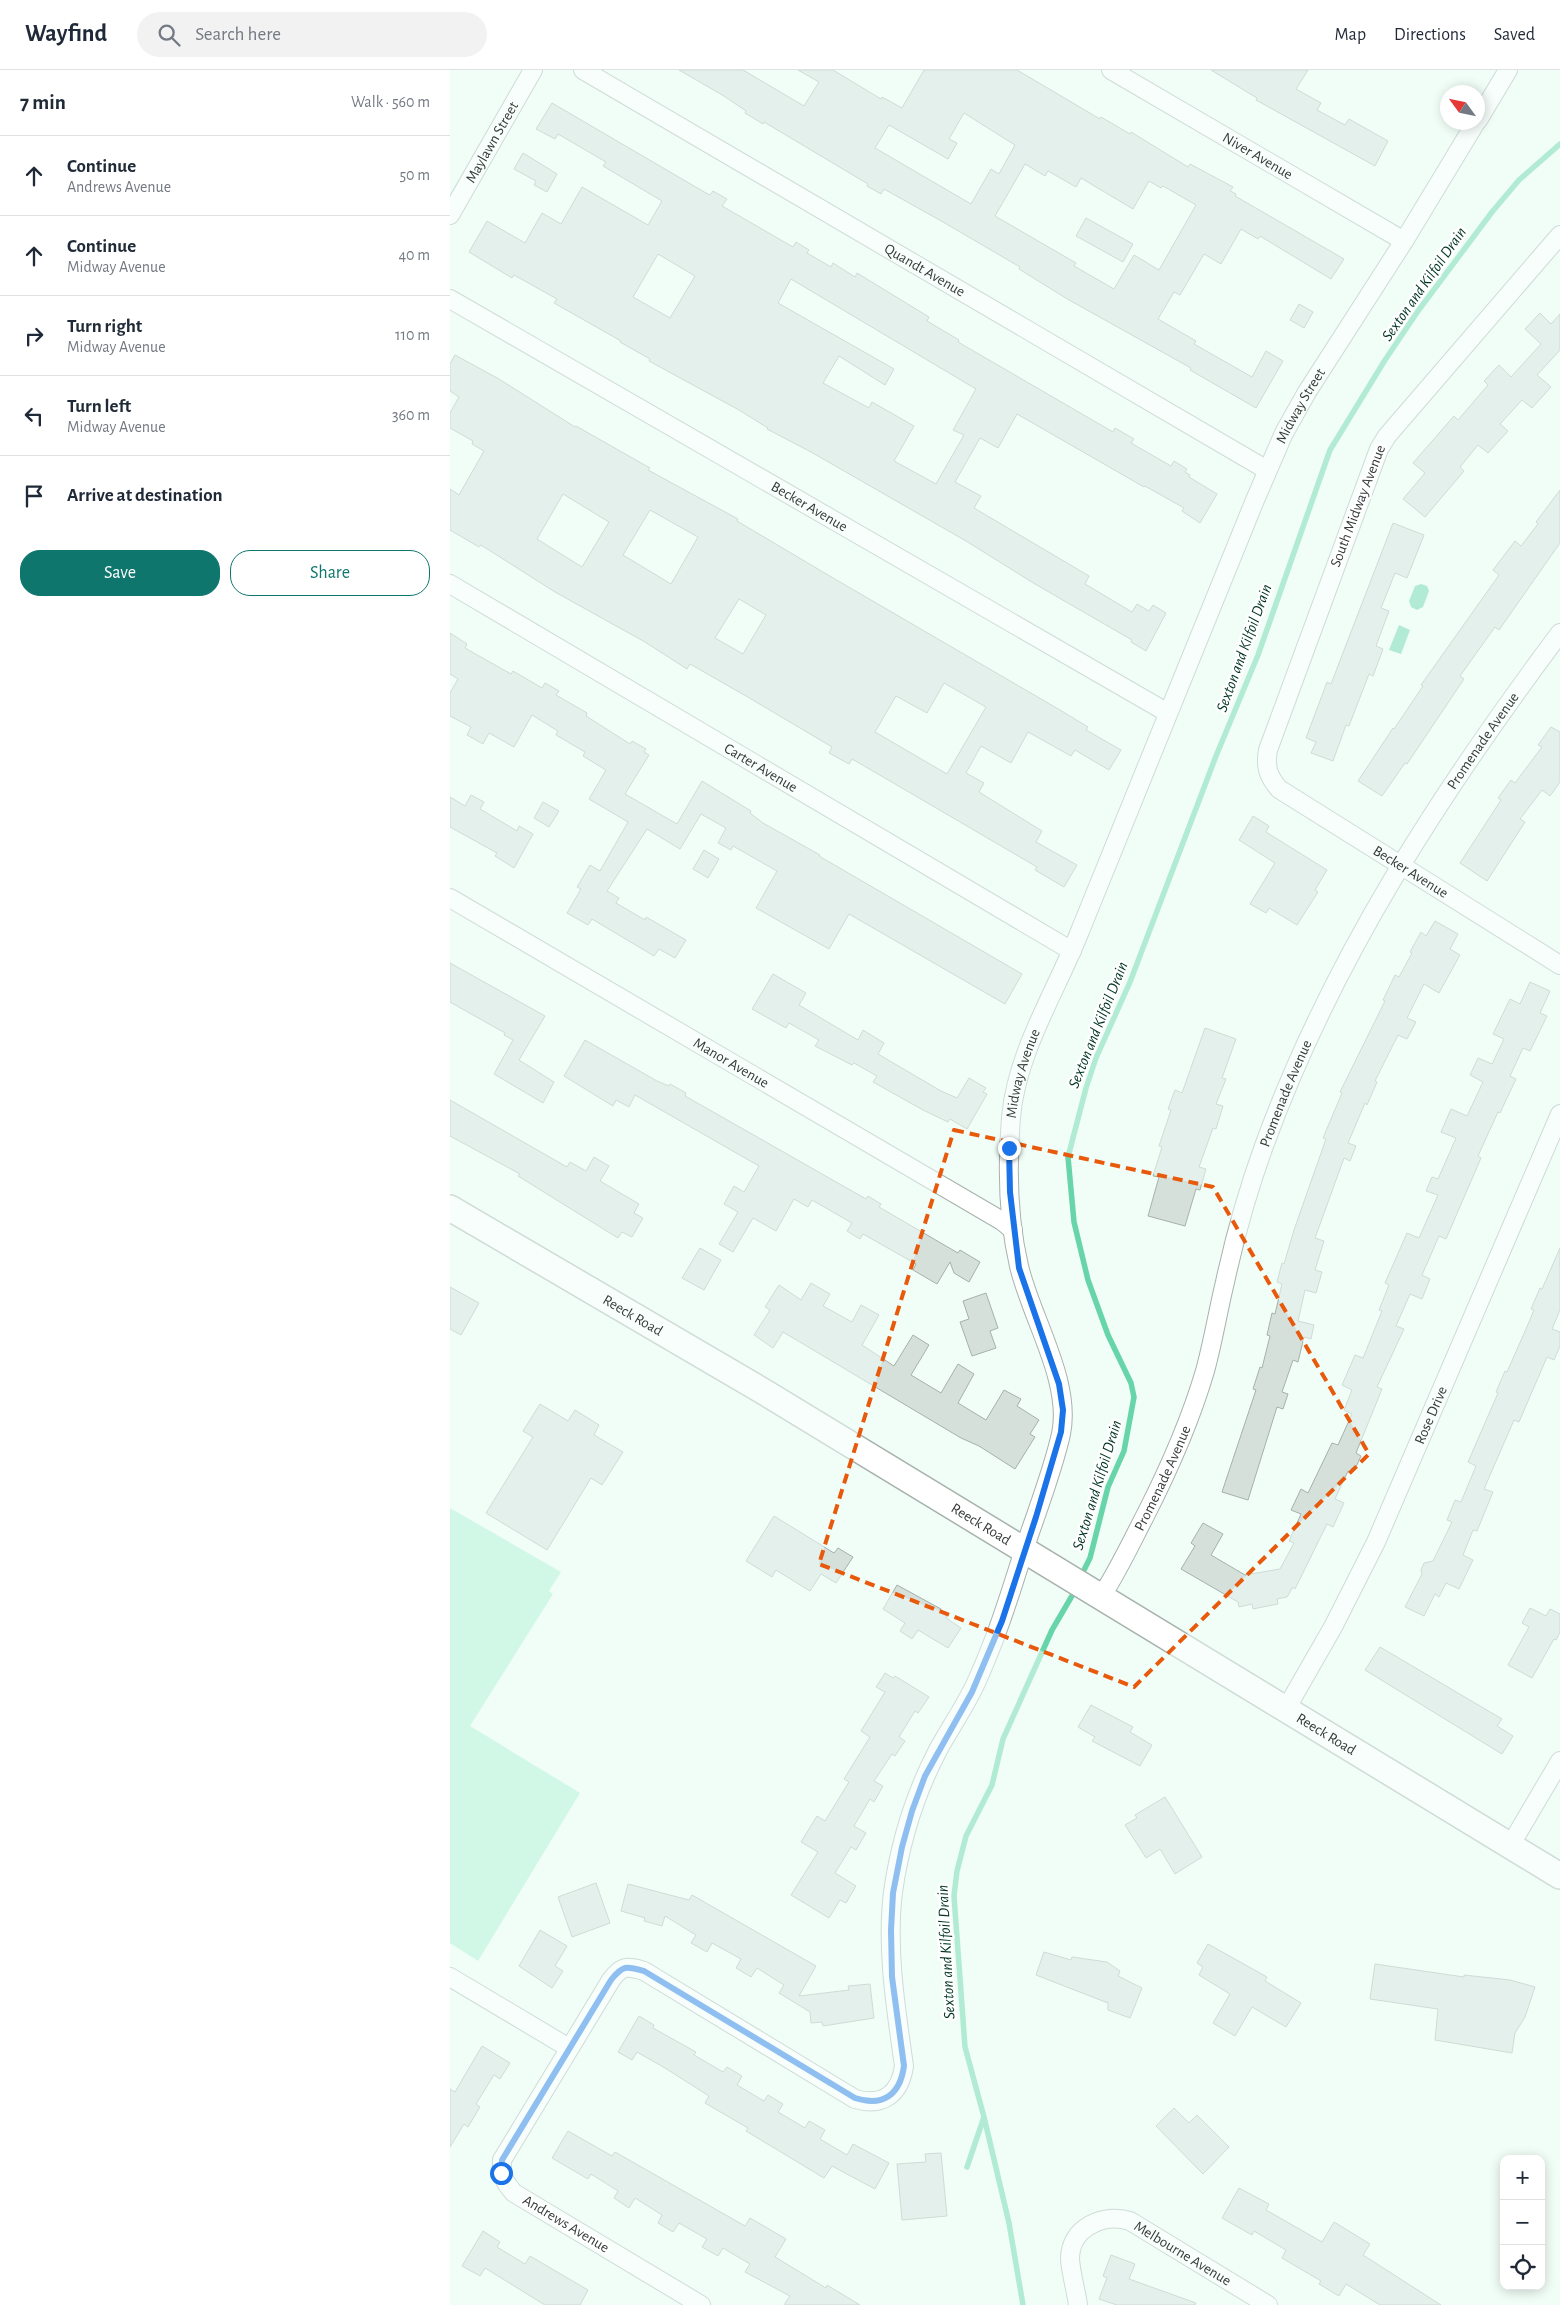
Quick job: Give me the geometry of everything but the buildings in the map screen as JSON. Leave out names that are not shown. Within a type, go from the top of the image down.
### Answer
[{"type":"street","name":"Maylawn Street","points":[[450,215],[533,70]]},
{"type":"street","name":"Quandt Avenue","points":[[583,70],[1267,470]]},
{"type":"street","name":"Niver Avenue","points":[[1110,70],[1404,241]]},
{"type":"street","name":"Midway Street","points":[[1485,108],[1508,70]]},
{"type":"street","name":"Midway Street","points":[[1168,713],[1267,470],[1307,392],[1404,241],[1472,130]]},
{"type":"street","name":"South Midway Avenue","points":[[1268,771],[1266,763],[1268,750],[1379,449],[1387,436],[1560,235]]},
{"type":"street","name":"Becker Avenue","points":[[450,300],[1168,713]]},
{"type":"street","name":"Carter Avenue","points":[[450,584],[1072,951]]},
{"type":"street","name":"Promenade Avenue","points":[[1097,1594],[1115,1575],[1172,1461],[1192,1412],[1206,1369],[1243,1212],[1263,1149],[1286,1086],[1336,980],[1429,819],[1468,760],[1560,633]]},
{"type":"street","name":"Midway Avenue","points":[[569,2048],[619,1970],[632,1967],[644,1971],[855,2098],[866,2102],[886,2098],[895,2091],[902,2079],[904,2066],[892,1977],[891,1930],[893,1893],[902,1847],[912,1811],[925,1776],[972,1692],[993,1644],[1036,1517],[1061,1432],[1063,1410],[1059,1384],[1019,1268],[1013,1230],[1009,1148],[1016,1087],[1026,1054],[1072,951],[1168,713]]},
{"type":"street","name":"Becker Avenue","points":[[1268,771],[1270,779],[1279,789],[1560,965]]},
{"type":"street","name":"Manor Avenue","points":[[450,898],[1013,1230]]},
{"type":"street","name":"Rose Drive","points":[[1286,1709],[1333,1627],[1376,1542],[1560,1114]]},
{"type":"street","name":"Reeck Road","points":[[450,1208],[766,1394],[1560,1876]]},
{"type":"street","points":[[1510,1846],[1560,1762]]},
{"type":"street","points":[[450,1977],[569,2048]]},
{"type":"street","name":"Andrews Avenue","points":[[569,2048],[502,2160],[501,2173],[505,2184],[514,2193],[701,2305]]},
{"type":"street","name":"Melbourne Avenue","points":[[1078,2305],[1070,2258],[1072,2249],[1080,2233],[1094,2222],[1112,2218],[1130,2221],[1268,2305]]},
{"type":"highlighted area","points":[[954,1130],[1213,1187],[1369,1454],[1134,1687],[819,1564]]},
{"type":"shaded area","points":[[1421,584],[1427,586],[1429,591],[1423,607],[1417,610],[1411,607],[1409,601],[1415,586]]},
{"type":"shaded area","points":[[1399,625],[1410,630],[1401,654],[1389,650]]},
{"type":"shaded area","points":[[450,1508],[561,1572],[549,1591],[553,1594],[470,1726],[580,1793],[478,1961],[450,1943]]},
{"type":"waterway","name":"Sexton and Kilfoil Drain","points":[[1080,1578],[1090,1558],[1108,1487],[1124,1451],[1134,1397],[1131,1383],[1108,1335],[1088,1280],[1074,1222],[1068,1157],[1096,1058],[1130,982],[1216,756],[1258,655],[1330,450],[1385,360],[1418,311],[1492,212],[1519,180],[1560,144]]},
{"type":"waterway","name":"Sexton and Kilfoil Drain","points":[[1023,2305],[1009,2223],[965,2047],[954,1896],[957,1871],[966,1836],[992,1785],[1003,1739],[1052,1630],[1076,1589]]},
{"type":"waterway","points":[[967,2167],[984,2117]]},
{"type":"route","points":[[501,2173],[502,2160],[611,1980],[619,1970],[624,1968],[632,1967],[644,1971],[855,2098],[866,2102],[886,2098],[895,2091],[902,2079],[904,2066],[892,1977],[891,1930],[893,1893],[902,1847],[912,1811],[925,1776],[972,1692],[1002,1621],[1061,1432],[1063,1410],[1059,1384],[1019,1268],[1013,1230],[1009,1148]]}]
